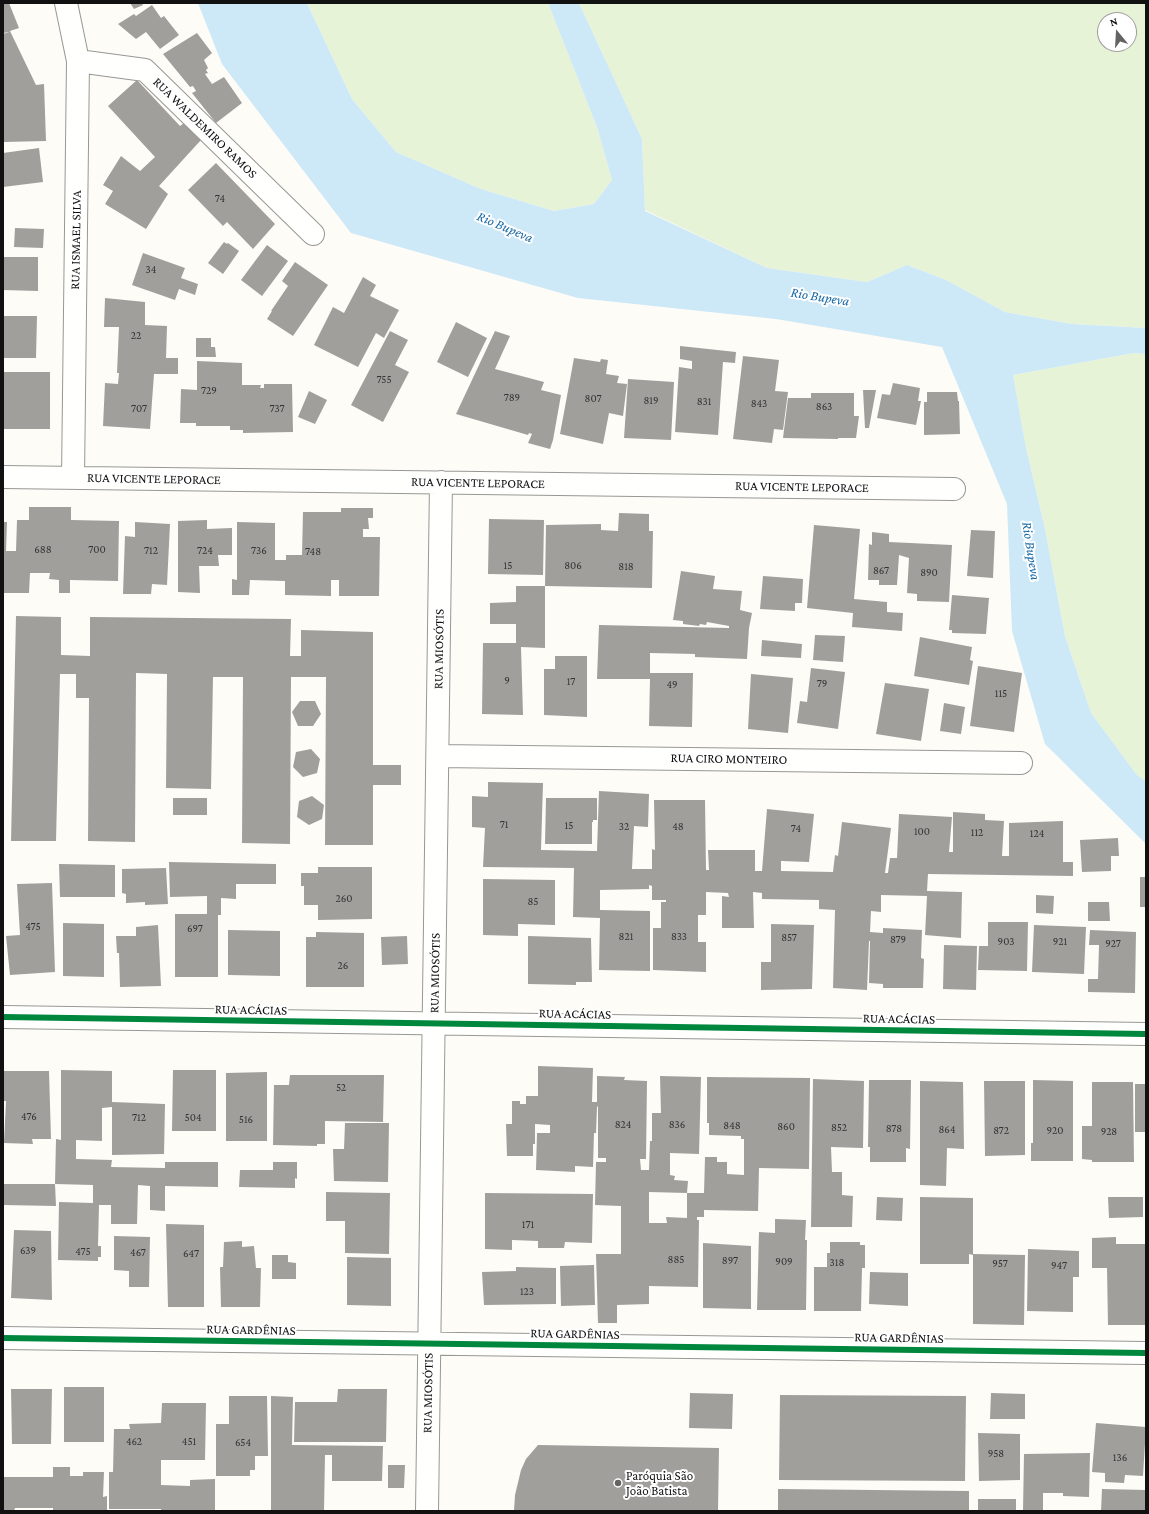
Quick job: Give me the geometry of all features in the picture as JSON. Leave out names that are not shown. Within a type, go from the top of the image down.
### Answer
[{"type":"street","name":"RUA ISMAEL SILVA","points":[[66,3],[78,61],[72,478]]},
{"type":"street","name":"RUA WALDEMIRO RAMOS","points":[[78,61],[145,70],[313,234]]},
{"type":"street","name":"RUA VICENTE LEPORACE","points":[[3,477],[954,489]]},
{"type":"street","name":"RUA MIOSÓTIS","points":[[427,1511],[441,482]]},
{"type":"street","name":"RUA CIRO MONTEIRO","points":[[438,756],[1021,762]]},
{"type":"street","name":"RUA ACÁCIAS","points":[[3,1017],[1146,1034]]},
{"type":"street","name":"RUA GARDÊNIAS","points":[[3,1338],[1146,1352]]},
{"type":"green space","points":[[307,3],[548,3],[597,127],[612,180],[594,204],[554,211],[481,189],[396,152],[352,99]]},
{"type":"green space","points":[[579,3],[1146,3],[1146,328],[1072,324],[1005,312],[946,280],[907,265],[867,282],[767,268],[645,210],[642,139]]},
{"type":"green space","points":[[1134,353],[1146,354],[1146,781],[1137,775],[1091,713],[1065,636],[1045,529],[1026,448],[1013,375]]},
{"type":"water","name":"Rio Bupeva","points":[[198,3],[307,3],[352,99],[396,152],[481,189],[554,211],[594,204],[612,180],[597,127],[548,3],[579,3],[642,139],[645,211],[767,268],[867,282],[907,265],[946,280],[1005,312],[1072,324],[1146,328],[1146,354],[1134,353],[1013,375],[1026,448],[1045,529],[1065,636],[1091,713],[1137,775],[1146,781],[1146,844],[1045,744],[1012,631],[1007,504],[942,347],[776,319],[578,298],[351,233],[222,64]]},
{"type":"building","points":[[3,3],[9,3],[19,28],[10,31],[36,85],[44,84],[46,141],[4,142],[3,34],[9,32],[3,33]]},
{"type":"building","points":[[130,3],[142,3],[143,5],[134,9]]},
{"type":"building","points":[[152,5],[161,18],[164,16],[179,35],[160,49],[146,32],[136,39],[118,24],[134,14],[136,16]]},
{"type":"building","points":[[197,33],[212,53],[204,60],[208,68],[206,70],[208,73],[205,74],[212,84],[224,77],[242,103],[216,123],[192,93],[196,91],[193,86],[190,87],[163,54]]},
{"type":"building","points":[[137,80],[180,126],[184,123],[201,140],[159,186],[168,194],[146,229],[105,204],[113,191],[103,185],[121,156],[140,171],[155,157],[108,106]]},
{"type":"building","points":[[39,148],[43,182],[3,187],[3,153]]},
{"type":"building","points":[[216,163],[275,224],[253,249],[227,222],[223,226],[188,190]]},
{"type":"building","points":[[15,228],[44,229],[43,248],[14,247]]},
{"type":"building","points":[[224,242],[227,244],[228,243],[239,251],[223,274],[208,263]]},
{"type":"building","points":[[267,245],[288,261],[262,296],[241,280]]},
{"type":"building","points":[[143,253],[185,268],[181,278],[198,284],[195,295],[179,289],[175,300],[132,285]]},
{"type":"building","points":[[3,257],[38,257],[38,291],[3,290]]},
{"type":"building","points":[[295,262],[328,285],[293,336],[267,319],[288,286],[282,281]]},
{"type":"building","points":[[363,277],[376,285],[370,296],[399,310],[384,338],[376,333],[358,367],[314,345],[333,307],[344,313]]},
{"type":"building","points":[[105,298],[145,302],[145,325],[167,326],[166,358],[178,358],[178,374],[154,374],[150,429],[103,426],[105,383],[118,384],[119,373],[117,373],[119,327],[104,327]]},
{"type":"building","points":[[3,316],[37,316],[36,358],[3,358]]},
{"type":"building","points":[[456,322],[487,338],[468,377],[437,362]]},
{"type":"building","points":[[390,331],[408,340],[395,365],[409,372],[383,422],[351,405]]},
{"type":"building","points":[[495,331],[510,336],[495,369],[544,382],[541,390],[561,395],[550,449],[528,443],[532,434],[529,433],[528,435],[456,414]]},
{"type":"building","points":[[196,338],[211,338],[211,347],[215,347],[216,357],[196,357]]},
{"type":"building","points":[[680,346],[736,352],[735,363],[723,362],[718,435],[675,432],[679,367],[692,369],[692,361],[680,359]]},
{"type":"building","points":[[743,356],[779,360],[775,391],[788,392],[783,430],[774,429],[772,443],[733,439]]},
{"type":"building","points":[[574,358],[600,362],[601,359],[608,360],[606,374],[619,376],[617,383],[627,384],[623,416],[609,413],[603,444],[560,434]]},
{"type":"building","points":[[197,361],[242,363],[242,385],[261,385],[260,388],[264,388],[264,384],[292,384],[293,432],[243,433],[243,430],[230,430],[230,426],[196,426],[196,423],[180,423],[181,389],[197,390]]},
{"type":"building","points":[[3,372],[50,372],[50,429],[3,429]]},
{"type":"building","points":[[628,379],[674,382],[671,440],[624,438]]},
{"type":"building","points":[[893,383],[920,388],[918,401],[921,401],[916,425],[877,418],[882,394],[890,395]]},
{"type":"building","points":[[863,390],[876,390],[869,428],[865,428]]},
{"type":"building","points":[[309,391],[327,400],[315,424],[298,417]]},
{"type":"building","points":[[927,392],[957,392],[959,401],[960,434],[924,435],[924,402],[927,402]]},
{"type":"building","points":[[811,393],[854,393],[854,416],[859,416],[856,438],[783,438],[788,398],[811,398]]},
{"type":"building","points":[[29,507],[71,507],[71,520],[119,521],[118,581],[70,580],[70,593],[59,593],[59,580],[49,579],[50,573],[30,573],[29,593],[3,593],[3,522],[7,522],[6,551],[16,551],[17,520],[29,520]]},
{"type":"building","points":[[341,508],[373,508],[373,518],[368,518],[369,529],[363,529],[363,537],[380,537],[379,596],[339,596],[339,580],[331,580],[331,596],[285,595],[285,581],[250,580],[249,595],[232,595],[232,579],[237,580],[237,522],[275,523],[275,560],[286,560],[286,555],[302,555],[303,512],[341,512]]},
{"type":"building","points":[[619,513],[649,514],[649,531],[653,531],[652,588],[545,586],[546,525],[601,524],[601,530],[618,531]]},
{"type":"building","points":[[489,519],[544,520],[543,575],[488,574]]},
{"type":"building","points":[[207,520],[207,529],[232,528],[232,555],[218,555],[219,566],[199,566],[200,593],[178,592],[178,521]]},
{"type":"building","points":[[135,522],[170,524],[167,585],[152,584],[151,594],[123,594],[125,536],[135,537]]},
{"type":"building","points":[[814,525],[860,529],[854,599],[887,602],[887,612],[903,613],[902,631],[852,627],[853,613],[807,608]]},
{"type":"building","points":[[971,530],[995,531],[993,578],[967,576]]},
{"type":"building","points":[[872,532],[889,534],[889,542],[952,545],[949,602],[917,601],[917,594],[907,593],[909,558],[899,555],[897,585],[879,585],[879,580],[868,580],[869,544],[872,545]]},
{"type":"building","points":[[681,571],[715,576],[713,589],[742,591],[740,610],[752,613],[749,628],[747,659],[695,657],[695,654],[650,653],[650,673],[693,673],[692,727],[649,726],[650,679],[597,679],[599,625],[729,628],[729,626],[707,622],[706,625],[700,624],[699,626],[683,624],[683,621],[673,620]]},
{"type":"building","points":[[763,576],[803,579],[802,603],[795,603],[795,611],[760,609]]},
{"type":"building","points":[[516,586],[545,586],[545,648],[521,647],[523,715],[482,714],[483,643],[516,643],[516,624],[490,624],[490,603],[516,602]]},
{"type":"building","points":[[952,595],[989,598],[986,634],[952,633],[952,630],[949,630]]},
{"type":"building","points":[[16,616],[61,617],[61,655],[90,656],[90,617],[291,619],[290,656],[301,656],[301,630],[373,632],[373,765],[401,765],[401,785],[373,785],[373,845],[325,845],[326,677],[291,677],[290,844],[242,843],[243,677],[213,677],[211,789],[166,788],[167,674],[136,673],[135,842],[88,841],[89,698],[76,698],[76,674],[60,674],[56,841],[11,841]]},
{"type":"building","points":[[815,635],[845,636],[843,662],[813,660]]},
{"type":"building","points":[[920,637],[972,647],[970,660],[973,661],[969,685],[914,676]]},
{"type":"building","points":[[762,640],[802,644],[801,658],[761,656]]},
{"type":"building","points":[[555,656],[587,656],[587,717],[544,715],[544,669],[555,669]]},
{"type":"building","points":[[978,666],[1022,673],[1014,732],[970,726]]},
{"type":"building","points":[[811,668],[845,672],[838,729],[797,723],[800,701],[807,702]]},
{"type":"building","points":[[751,674],[793,678],[788,733],[748,729]]},
{"type":"building","points":[[885,683],[929,689],[921,741],[876,734]]},
{"type":"building","points":[[300,701],[315,701],[321,714],[313,726],[298,726],[292,712]]},
{"type":"building","points":[[944,703],[965,707],[961,734],[940,731]]},
{"type":"building","points":[[311,749],[320,759],[317,773],[303,777],[293,767],[296,752]]},
{"type":"building","points":[[488,782],[543,783],[541,850],[597,851],[599,791],[649,794],[648,827],[634,826],[632,869],[652,869],[652,849],[655,850],[654,800],[705,800],[706,870],[709,870],[708,850],[755,850],[755,871],[762,871],[767,809],[814,814],[809,862],[781,861],[781,871],[833,872],[835,855],[838,856],[842,822],[891,828],[885,873],[888,873],[890,858],[897,858],[899,814],[952,817],[949,852],[953,852],[953,812],[985,814],[985,820],[1004,821],[1002,856],[1009,856],[1009,823],[1063,821],[1063,862],[1073,862],[1073,876],[928,874],[927,891],[962,892],[961,938],[925,935],[927,896],[881,895],[881,912],[871,911],[870,932],[883,933],[883,928],[922,930],[921,958],[924,959],[923,988],[883,988],[883,984],[869,983],[869,941],[867,990],[833,988],[835,910],[819,909],[819,900],[762,899],[762,893],[753,892],[754,928],[722,928],[722,896],[729,897],[728,893],[706,892],[706,915],[698,915],[698,942],[706,942],[706,972],[653,970],[653,928],[661,928],[661,902],[666,902],[666,900],[652,900],[652,886],[649,885],[649,889],[600,890],[600,910],[650,911],[650,971],[599,970],[600,918],[573,917],[574,868],[483,867],[485,828],[472,827],[472,796],[488,797]]},
{"type":"building","points":[[312,796],[324,805],[322,819],[309,825],[297,817],[299,801]]},
{"type":"building","points":[[173,798],[207,798],[207,815],[173,815]]},
{"type":"building","points":[[546,798],[597,798],[597,820],[593,820],[592,822],[592,844],[545,844]]},
{"type":"building","points":[[1118,838],[1119,856],[1111,856],[1111,871],[1082,872],[1080,840]]},
{"type":"building","points":[[169,862],[276,864],[276,884],[236,884],[236,899],[221,898],[221,915],[218,915],[218,977],[175,977],[175,914],[207,914],[207,896],[170,897]]},
{"type":"building","points":[[59,864],[115,865],[115,897],[60,897]]},
{"type":"building","points":[[318,867],[372,867],[372,919],[318,920],[318,905],[304,905],[304,886],[301,886],[301,873],[318,873]]},
{"type":"building","points":[[166,868],[168,904],[145,905],[145,902],[126,903],[126,894],[122,893],[122,869]]},
{"type":"building","points":[[1140,877],[1146,877],[1146,907],[1140,907]]},
{"type":"building","points":[[483,879],[555,880],[555,925],[518,924],[518,936],[483,935]]},
{"type":"building","points":[[52,883],[55,972],[10,975],[6,936],[20,935],[17,884]]},
{"type":"building","points":[[1036,895],[1054,896],[1053,914],[1036,913]]},
{"type":"building","points":[[1088,902],[1109,902],[1110,921],[1088,921]]},
{"type":"building","points":[[988,922],[1028,922],[1027,971],[978,970],[979,946],[988,946]]},
{"type":"building","points":[[63,923],[104,924],[104,977],[63,976]]},
{"type":"building","points":[[771,924],[814,925],[812,989],[761,990],[761,962],[771,962]]},
{"type":"building","points":[[158,925],[161,986],[120,987],[119,953],[117,953],[116,936],[136,936],[136,927]]},
{"type":"building","points":[[1034,925],[1086,927],[1084,974],[1032,972]]},
{"type":"building","points":[[228,930],[280,931],[280,976],[228,975]]},
{"type":"building","points":[[1090,930],[1136,932],[1135,993],[1088,992],[1088,979],[1098,979],[1099,945],[1089,945]]},
{"type":"building","points":[[316,932],[364,933],[364,987],[306,987],[306,937],[316,937]]},
{"type":"building","points":[[407,936],[408,964],[382,965],[381,937]]},
{"type":"building","points":[[528,936],[591,938],[592,982],[576,982],[576,985],[528,984]]},
{"type":"building","points":[[944,945],[977,946],[976,990],[943,989]]},
{"type":"building","points":[[538,1066],[593,1068],[592,1102],[597,1102],[597,1076],[625,1077],[624,1080],[647,1081],[646,1159],[640,1159],[641,1170],[649,1170],[650,1141],[652,1141],[652,1113],[661,1113],[660,1076],[701,1077],[699,1154],[670,1153],[670,1175],[675,1176],[674,1180],[688,1181],[687,1193],[704,1193],[705,1157],[717,1157],[717,1162],[727,1162],[727,1174],[744,1175],[744,1139],[741,1139],[741,1136],[709,1135],[709,1123],[707,1123],[707,1077],[810,1078],[809,1169],[759,1168],[758,1211],[704,1210],[704,1217],[697,1217],[697,1220],[699,1220],[698,1287],[649,1286],[649,1304],[617,1305],[617,1323],[598,1323],[596,1254],[621,1254],[621,1206],[595,1205],[596,1162],[606,1162],[606,1158],[598,1158],[598,1106],[596,1133],[594,1133],[593,1167],[575,1166],[575,1172],[536,1170],[537,1133],[550,1133],[550,1125],[535,1124],[535,1144],[533,1144],[533,1156],[507,1156],[506,1124],[512,1124],[512,1101],[520,1101],[520,1104],[526,1104],[526,1096],[538,1096]],"holes":[[[649,1192],[687,1193],[687,1218],[666,1217],[667,1223],[649,1223]]]},
{"type":"building","points":[[61,1070],[112,1071],[112,1102],[165,1104],[164,1154],[112,1155],[112,1107],[102,1108],[102,1141],[76,1140],[76,1159],[112,1160],[111,1167],[165,1168],[165,1162],[218,1162],[218,1187],[165,1186],[165,1211],[150,1210],[150,1186],[138,1185],[137,1224],[111,1224],[111,1205],[99,1205],[98,1246],[101,1246],[101,1257],[98,1257],[98,1261],[58,1260],[59,1202],[93,1203],[93,1185],[55,1184],[56,1139],[61,1140]]},
{"type":"building","points":[[173,1070],[216,1070],[216,1131],[172,1131]]},
{"type":"building","points":[[3,1071],[49,1071],[51,1139],[32,1139],[33,1144],[4,1143],[6,1101],[3,1101]]},
{"type":"building","points":[[267,1072],[267,1141],[226,1141],[226,1073]]},
{"type":"building","points":[[290,1075],[384,1075],[383,1122],[325,1121],[325,1144],[317,1144],[317,1146],[273,1145],[274,1085],[289,1085]]},
{"type":"building","points":[[813,1079],[864,1081],[863,1148],[831,1147],[832,1172],[842,1172],[842,1195],[853,1196],[852,1227],[811,1227]]},
{"type":"building","points":[[869,1080],[911,1080],[910,1149],[906,1148],[906,1162],[870,1162],[870,1147],[868,1147]]},
{"type":"building","points":[[1033,1080],[1073,1081],[1073,1161],[1031,1161],[1031,1143],[1033,1143]]},
{"type":"building","points":[[920,1081],[963,1082],[964,1149],[947,1148],[946,1186],[920,1185]]},
{"type":"building","points":[[984,1081],[1025,1081],[1025,1155],[985,1156]]},
{"type":"building","points":[[1092,1082],[1133,1082],[1134,1162],[1092,1162],[1092,1160],[1082,1159],[1082,1126],[1092,1126]]},
{"type":"building","points":[[1135,1084],[1146,1084],[1146,1132],[1135,1132]]},
{"type":"building","points":[[345,1123],[389,1123],[388,1182],[334,1181],[333,1149],[344,1149]]},
{"type":"building","points":[[273,1162],[297,1162],[297,1179],[295,1178],[295,1188],[239,1187],[240,1170],[273,1170]]},
{"type":"building","points":[[3,1184],[55,1184],[56,1206],[3,1205]]},
{"type":"building","points":[[326,1192],[390,1193],[389,1254],[345,1253],[345,1221],[326,1221]]},
{"type":"building","points":[[485,1193],[593,1194],[592,1243],[565,1242],[564,1248],[538,1248],[538,1241],[512,1240],[512,1250],[485,1249]]},
{"type":"building","points":[[877,1197],[903,1198],[902,1221],[876,1220]]},
{"type":"building","points":[[920,1197],[973,1198],[973,1254],[1025,1255],[1024,1325],[973,1324],[973,1255],[969,1254],[969,1264],[920,1264]]},
{"type":"building","points":[[1108,1197],[1143,1197],[1143,1217],[1109,1218]]},
{"type":"building","points":[[775,1219],[806,1220],[806,1310],[757,1310],[759,1232],[775,1233]]},
{"type":"building","points":[[166,1224],[204,1225],[204,1307],[168,1307]]},
{"type":"building","points":[[14,1230],[51,1231],[52,1300],[11,1298]]},
{"type":"building","points":[[114,1236],[150,1237],[149,1287],[129,1287],[129,1271],[114,1270]]},
{"type":"building","points":[[1116,1237],[1116,1244],[1146,1244],[1146,1325],[1108,1325],[1107,1268],[1092,1268],[1092,1238]]},
{"type":"building","points":[[242,1241],[242,1247],[254,1246],[256,1268],[261,1268],[260,1307],[221,1307],[220,1267],[223,1267],[224,1242]]},
{"type":"building","points":[[830,1242],[860,1242],[860,1245],[865,1245],[865,1268],[862,1268],[861,1311],[814,1311],[814,1267],[827,1267],[827,1253],[830,1253]]},
{"type":"building","points":[[703,1243],[751,1246],[751,1309],[703,1308]]},
{"type":"building","points":[[1028,1249],[1079,1251],[1079,1277],[1073,1277],[1073,1312],[1027,1311]]},
{"type":"building","points":[[272,1255],[288,1255],[288,1262],[296,1263],[296,1279],[272,1279]]},
{"type":"building","points":[[347,1257],[391,1258],[391,1306],[347,1305]]},
{"type":"building","points":[[594,1265],[595,1305],[561,1306],[560,1266]]},
{"type":"building","points":[[516,1267],[556,1268],[556,1304],[484,1305],[482,1272],[516,1271]]},
{"type":"building","points":[[870,1272],[908,1273],[908,1306],[869,1304]]},
{"type":"building","points":[[64,1387],[104,1387],[104,1442],[64,1442]]},
{"type":"building","points":[[11,1389],[52,1389],[51,1444],[12,1444]]},
{"type":"building","points":[[338,1389],[387,1389],[386,1442],[294,1442],[295,1402],[337,1402]]},
{"type":"building","points":[[690,1393],[733,1394],[732,1429],[689,1428]]},
{"type":"building","points":[[991,1393],[1025,1394],[1025,1419],[990,1419]]},
{"type":"building","points":[[780,1395],[966,1396],[965,1481],[779,1480]]},
{"type":"building","points":[[229,1396],[267,1396],[268,1456],[255,1456],[255,1470],[250,1470],[250,1476],[216,1476],[216,1424],[229,1424]]},
{"type":"building","points":[[271,1396],[293,1397],[292,1445],[383,1446],[382,1481],[332,1481],[332,1455],[325,1455],[324,1511],[271,1511]]},
{"type":"building","points":[[162,1403],[206,1403],[205,1460],[161,1460],[161,1485],[190,1486],[190,1480],[215,1479],[215,1511],[109,1509],[109,1472],[113,1472],[114,1429],[130,1429],[129,1424],[161,1423]]},
{"type":"building","points":[[1096,1423],[1146,1427],[1143,1476],[1125,1475],[1124,1483],[1105,1482],[1105,1473],[1092,1472]]},
{"type":"building","points":[[978,1433],[1020,1434],[1020,1480],[979,1481]]},
{"type":"building","name":"Paróquia São João Batista","points":[[538,1445],[719,1448],[718,1511],[514,1511],[515,1495],[521,1470],[526,1459]]},
{"type":"building","points":[[1090,1453],[1089,1497],[1063,1496],[1063,1493],[1043,1493],[1043,1511],[1023,1511],[1024,1454]]},
{"type":"building","points":[[388,1465],[405,1465],[404,1488],[388,1488]]},
{"type":"building","points":[[53,1467],[70,1467],[70,1476],[83,1476],[83,1472],[104,1472],[103,1497],[107,1496],[107,1511],[53,1511],[53,1508],[15,1508],[14,1511],[3,1511],[3,1477],[53,1477]]},
{"type":"building","points":[[778,1489],[969,1491],[969,1511],[778,1511]]},
{"type":"building","points":[[1102,1489],[1146,1490],[1146,1511],[1101,1511]]},
{"type":"building","points":[[978,1499],[1016,1499],[1016,1511],[978,1511]]},
{"type":"cycle path","points":[[3,1017],[1146,1034]]},
{"type":"cycle path","points":[[3,1338],[1146,1353]]},
{"type":"place","name":"Paróquia São João Batista","points":[[618,1483]]}]
